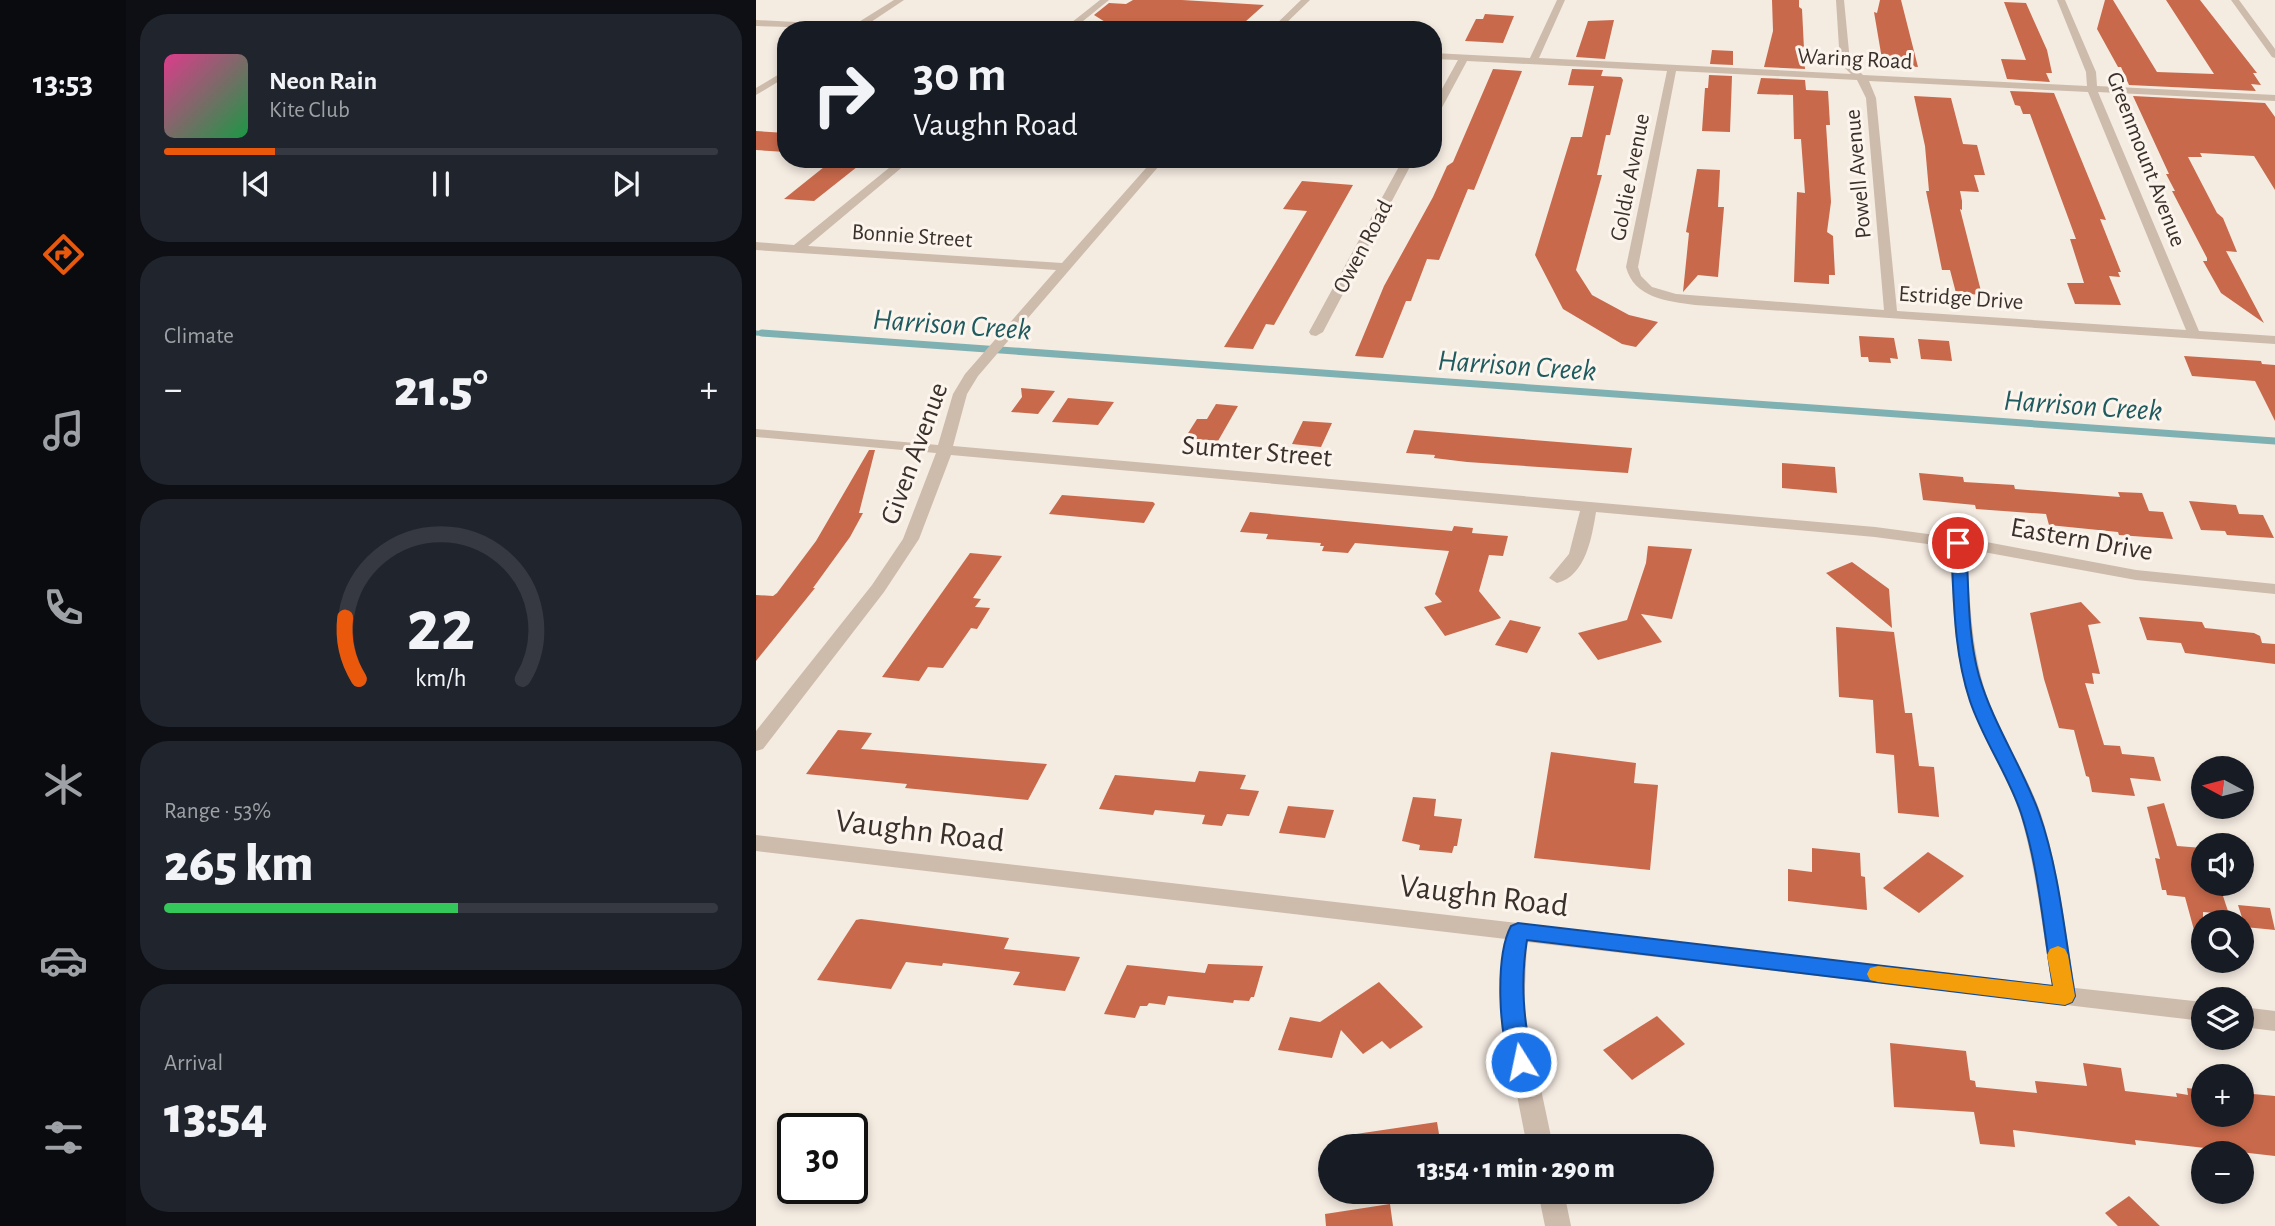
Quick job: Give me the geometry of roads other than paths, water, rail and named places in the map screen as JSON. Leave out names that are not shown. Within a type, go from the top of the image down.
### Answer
[{"type":"street","points":[[867,21],[900,0]]},
{"type":"street","points":[[1078,21],[1105,0]]},
{"type":"street","points":[[1284,21],[1306,0]]},
{"type":"street","points":[[1533,61],[1561,0]]},
{"type":"street","name":"Powell Avenue","points":[[1840,0],[1843,57],[1847,67],[1868,88],[1871,98],[1891,313]]},
{"type":"street","name":"Greenmount Avenue","points":[[2061,0],[2091,72],[2092,89],[2194,334]]},
{"type":"street","points":[[2235,0],[2275,55]]},
{"type":"street","points":[[756,23],[777,24]]},
{"type":"street","name":"Waring Road","points":[[1442,57],[2275,98]]},
{"type":"street","points":[[1442,98],[1464,58]]},
{"type":"street","name":"Goldie Avenue","points":[[1647,288],[1634,277],[1632,267],[1672,68]]},
{"type":"street","points":[[756,92],[777,79]]},
{"type":"street","points":[[797,248],[895,168]]},
{"type":"street","name":"Given Avenue","points":[[756,744],[896,563],[926,509],[960,394],[980,364],[1152,168]]},
{"type":"street","name":"Owen Road","points":[[1316,332],[1404,168]]},
{"type":"street","name":"Bonnie Street","points":[[756,246],[1066,267]]},
{"type":"street","name":"Estridge Drive","points":[[1647,288],[1669,297],[1695,301],[2275,340]]},
{"type":"street","name":"Sumter Street","points":[[756,433],[1754,520]]},
{"type":"street","points":[[1557,578],[1575,562],[1579,554],[1589,506]]},
{"type":"street","name":"Eastern Drive","points":[[1754,520],[1958,543],[2136,575],[2275,589]]},
{"type":"street","points":[[1958,543],[1965,644],[1970,674],[1980,705],[2030,812],[2040,851],[2065,996]]},
{"type":"street","name":"Vaughn Road","points":[[756,843],[2191,1011]]},
{"type":"street","points":[[1518,931],[1513,963],[1512,1009],[1538,1134]]},
{"type":"street","points":[[2254,1018],[2275,1021]]},
{"type":"street","points":[[1553,1204],[1558,1226]]},
{"type":"waterway","name":"Harrison Creek","points":[[756,333],[786,335]]},
{"type":"waterway","name":"Harrison Creek","points":[[762,333],[2275,441]]}]
